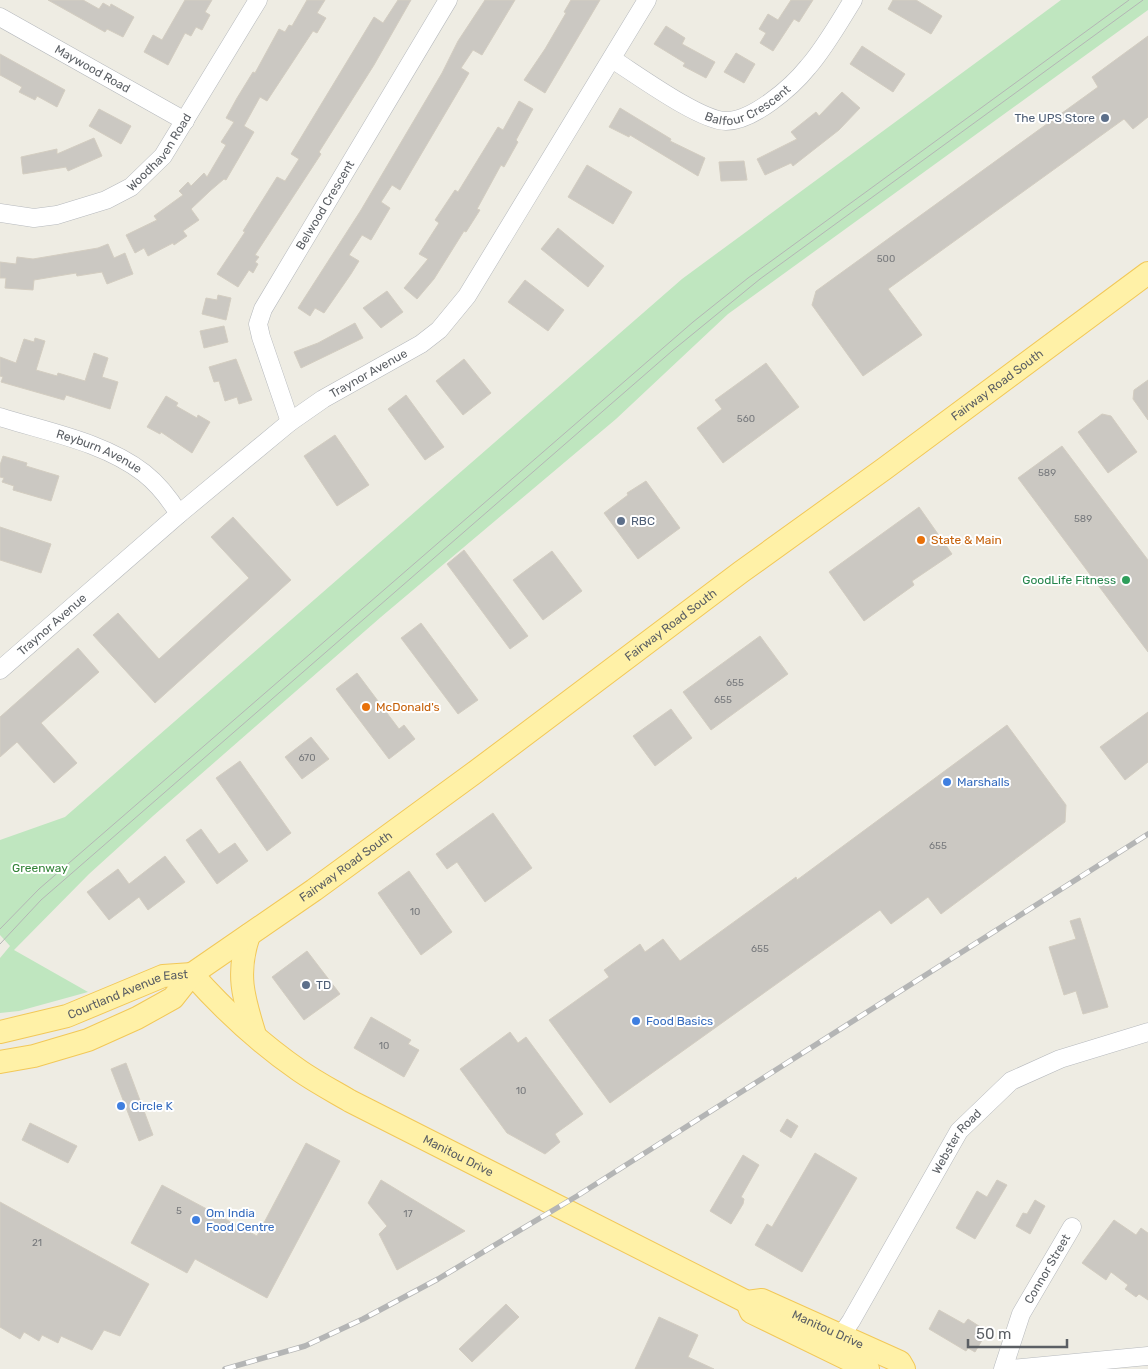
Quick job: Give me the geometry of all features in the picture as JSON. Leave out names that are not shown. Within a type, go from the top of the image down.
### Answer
[{"type":"main road","name":"Fairway Road South","points":[[192,974],[474,773],[741,572],[884,469],[1148,273]]},
{"type":"main road","points":[[249,935],[241,964],[241,987],[255,1036]]},
{"type":"main road","name":"Courtland Avenue East","points":[[0,1032],[67,1016],[163,976],[192,974]]},
{"type":"main road","name":"Courtland Avenue East","points":[[0,1062],[34,1056],[88,1040],[137,1018],[173,998],[192,974]]},
{"type":"main road","name":"Manitou Drive","points":[[192,974],[212,996],[255,1036],[301,1072],[359,1106],[748,1302],[762,1300],[840,1337],[900,1362],[904,1369]]},
{"type":"main road","name":"Manitou Drive","points":[[748,1302],[751,1312],[868,1369]]},
{"type":"street","name":"Woodhaven Road","points":[[0,213],[34,218],[57,215],[106,200],[131,187],[163,156],[258,0]]},
{"type":"street","name":"Belwood Crescent","points":[[290,422],[261,337],[258,324],[263,309],[448,0]]},
{"type":"street","name":"Traynor Avenue","points":[[0,670],[179,514],[290,422],[323,400],[421,344],[454,313],[467,296],[647,0]]},
{"type":"street","name":"Balfour Crescent","points":[[612,59],[704,115],[726,121],[747,116],[764,106],[808,67],[852,0]]},
{"type":"street","name":"Maywood Road","points":[[0,17],[185,121]]},
{"type":"street","name":"Reyburn Avenue","points":[[0,417],[90,445],[115,455],[143,472],[160,487],[179,514]]},
{"type":"street","name":"Webster Road","points":[[840,1337],[852,1321],[959,1130],[1011,1081],[1060,1059],[1148,1032]]},
{"type":"street","name":"Connor Street","points":[[1003,1369],[1021,1314],[1072,1227]]},
{"type":"street","points":[[1010,1369],[1148,1356]]},
{"type":"green space","name":"Greenway","points":[[1061,0],[1148,0],[1148,10],[728,314],[616,419],[381,617],[153,816],[89,874],[14,950],[88,992],[19,1011],[0,1013],[0,958],[10,946],[0,935],[0,840],[65,817],[682,279]]},
{"type":"building","points":[[48,0],[83,0],[99,9],[103,3],[110,7],[111,4],[134,17],[123,37],[107,29],[105,32]]},
{"type":"building","points":[[185,0],[212,0],[205,12],[210,15],[202,30],[196,27],[191,36],[185,33],[168,65],[144,52],[153,35],[162,40]]},
{"type":"building","points":[[307,0],[325,0],[317,13],[326,18],[317,33],[313,31],[267,101],[260,97],[244,126],[254,132],[226,180],[224,179],[191,209],[199,220],[183,231],[187,236],[174,245],[173,243],[148,256],[144,248],[135,253],[126,235],[157,220],[154,216],[183,195],[179,191],[188,182],[191,186],[204,173],[207,177],[226,145],[221,142],[234,122],[226,118],[237,98],[253,72],[255,73],[279,29],[285,32],[289,25],[292,26]]},
{"type":"building","points":[[398,0],[411,0],[374,65],[319,152],[321,154],[255,255],[259,257],[255,262],[258,264],[253,273],[249,270],[238,287],[217,274],[245,232],[243,231],[277,177],[285,181],[299,159],[291,154],[374,17],[383,23]]},
{"type":"building","points":[[485,0],[515,0],[482,55],[473,50],[461,68],[469,73],[400,190],[392,185],[381,202],[390,208],[371,240],[362,235],[349,255],[359,261],[351,274],[324,313],[315,308],[310,316],[298,308],[361,210],[442,73],[458,41]]},
{"type":"building","points":[[571,0],[600,0],[545,93],[524,80],[545,49],[566,13],[564,12]]},
{"type":"building","points":[[791,0],[813,0],[799,22],[794,19],[773,51],[760,43],[766,33],[759,29],[768,14],[778,20]]},
{"type":"building","points":[[893,0],[916,0],[942,16],[931,34],[888,9]]},
{"type":"building","points":[[666,26],[685,38],[682,44],[715,62],[706,78],[683,66],[685,63],[654,44]]},
{"type":"building","points":[[1148,36],[1148,117],[1133,129],[1124,119],[888,289],[922,335],[863,376],[812,305],[816,291],[1098,87],[1092,77]]},
{"type":"building","points":[[862,46],[905,74],[893,92],[850,64]]},
{"type":"building","points":[[736,53],[755,64],[744,83],[724,72]]},
{"type":"building","points":[[0,54],[65,90],[57,107],[37,96],[35,100],[19,92],[22,87],[0,75]]},
{"type":"building","points":[[842,92],[860,108],[839,130],[793,166],[791,163],[765,175],[757,159],[797,139],[791,132],[816,112],[819,116]]},
{"type":"building","points":[[519,101],[533,109],[516,140],[518,142],[504,167],[501,165],[477,209],[480,210],[466,232],[464,231],[434,279],[417,299],[404,288],[428,259],[419,254],[439,223],[435,220],[455,190],[458,192],[498,127],[503,130]]},
{"type":"building","points":[[620,108],[671,139],[670,141],[705,158],[698,176],[630,135],[629,137],[609,127]]},
{"type":"building","points":[[99,109],[131,126],[121,144],[89,126]]},
{"type":"building","points":[[94,138],[102,156],[68,171],[66,167],[23,174],[21,157],[57,149],[57,154]]},
{"type":"building","points":[[744,161],[747,180],[721,181],[719,162]]},
{"type":"building","points":[[587,165],[632,192],[613,224],[568,197]]},
{"type":"building","points":[[558,228],[604,266],[588,287],[541,249]]},
{"type":"building","points":[[108,244],[114,258],[125,253],[133,274],[107,284],[102,272],[77,276],[76,273],[34,280],[33,290],[5,288],[6,278],[0,278],[0,262],[16,264],[17,257],[33,259],[98,248]]},
{"type":"building","points":[[525,280],[564,310],[548,331],[508,302]]},
{"type":"building","points":[[387,291],[403,312],[381,328],[363,308]]},
{"type":"building","points":[[218,295],[231,298],[226,320],[202,314],[206,298],[217,300]]},
{"type":"building","points":[[355,323],[363,338],[301,368],[294,352],[318,343]]},
{"type":"building","points":[[224,326],[228,342],[204,348],[200,331]]},
{"type":"building","points":[[35,338],[45,341],[36,370],[57,376],[58,373],[85,381],[94,353],[108,358],[102,377],[118,382],[110,409],[66,395],[64,400],[1,382],[3,377],[0,376],[0,357],[16,363],[24,339],[34,342]]},
{"type":"building","points":[[236,359],[252,400],[239,404],[237,397],[225,401],[219,381],[214,382],[209,367]]},
{"type":"building","points":[[464,359],[491,393],[463,415],[436,381]]},
{"type":"building","points":[[766,363],[799,407],[723,463],[697,428],[722,409],[715,400]]},
{"type":"building","points":[[1148,380],[1148,420],[1133,399],[1134,390]]},
{"type":"building","points":[[406,395],[444,447],[425,460],[388,409]]},
{"type":"building","points":[[166,396],[178,403],[176,406],[197,418],[198,415],[210,422],[192,453],[161,432],[160,434],[147,427]]},
{"type":"building","points":[[1102,414],[1111,416],[1137,452],[1108,473],[1078,432]]},
{"type":"building","points":[[335,435],[369,485],[337,506],[304,456]]},
{"type":"building","points":[[1062,446],[1148,560],[1148,652],[1018,478]]},
{"type":"building","points":[[3,456],[27,463],[26,466],[59,476],[51,501],[13,490],[14,486],[2,482],[4,478],[0,477],[0,465]]},
{"type":"building","points":[[646,481],[680,528],[638,559],[604,513],[628,495],[627,493]]},
{"type":"building","points":[[919,507],[952,554],[912,581],[914,585],[864,621],[829,572]]},
{"type":"building","points":[[233,517],[291,580],[155,703],[93,635],[118,613],[159,659],[249,578],[211,537]]},
{"type":"building","points":[[0,527],[51,544],[41,573],[0,560]]},
{"type":"building","points":[[464,550],[528,636],[510,649],[447,564]]},
{"type":"building","points":[[552,551],[582,591],[543,620],[513,580]]},
{"type":"building","points":[[421,623],[478,700],[458,714],[401,638]]},
{"type":"building","points":[[760,636],[788,674],[711,730],[683,692]]},
{"type":"building","points":[[78,648],[99,672],[41,723],[77,763],[54,783],[17,742],[0,757],[0,717]]},
{"type":"building","name":"McDonald's","points":[[357,673],[399,729],[404,725],[415,739],[389,759],[336,689]]},
{"type":"building","points":[[671,709],[692,738],[655,766],[633,736]]},
{"type":"building","points":[[1148,712],[1148,762],[1125,780],[1100,747]]},
{"type":"building","points":[[1007,725],[1066,805],[1065,822],[941,914],[928,897],[891,924],[880,910],[610,1103],[549,1020],[609,977],[604,970],[640,944],[645,952],[663,939],[680,961],[796,877],[797,880]]},
{"type":"building","points":[[311,737],[329,759],[302,779],[285,757]]},
{"type":"building","points":[[240,761],[291,833],[267,851],[216,778]]},
{"type":"building","points":[[493,813],[532,868],[485,902],[457,862],[447,869],[436,854]]},
{"type":"building","points":[[201,829],[219,854],[235,843],[248,861],[217,884],[186,840]]},
{"type":"building","points":[[165,856],[185,882],[148,910],[139,897],[109,920],[87,892],[118,869],[129,884]]},
{"type":"building","points":[[409,871],[452,932],[421,955],[378,893]]},
{"type":"building","points":[[1080,918],[1108,1007],[1083,1014],[1076,991],[1064,995],[1049,947],[1076,939],[1070,921]]},
{"type":"building","name":"TD","points":[[307,951],[340,994],[304,1020],[272,977]]},
{"type":"building","points":[[371,1017],[411,1040],[408,1044],[419,1050],[404,1077],[354,1048]]},
{"type":"building","points":[[510,1032],[518,1043],[526,1037],[583,1114],[555,1134],[560,1142],[545,1154],[507,1133],[460,1069]]},
{"type":"building","points":[[126,1063],[153,1135],[139,1141],[111,1069]]},
{"type":"building","points":[[787,1119],[798,1126],[791,1138],[780,1131]]},
{"type":"building","points":[[30,1123],[77,1146],[68,1163],[22,1140]]},
{"type":"building","points":[[306,1143],[340,1161],[267,1298],[195,1259],[187,1273],[131,1243],[162,1185],[257,1236]]},
{"type":"building","points":[[815,1153],[857,1178],[802,1272],[755,1245],[767,1224],[772,1227]]},
{"type":"building","points":[[743,1155],[759,1165],[741,1197],[744,1199],[743,1204],[731,1224],[710,1211]]},
{"type":"building","points":[[381,1180],[465,1231],[397,1270],[379,1234],[387,1226],[368,1203]]},
{"type":"building","points":[[997,1180],[1007,1185],[975,1239],[956,1228],[977,1191],[987,1197]]},
{"type":"building","points":[[1035,1200],[1045,1206],[1030,1234],[1016,1226],[1023,1213],[1027,1214]]},
{"type":"building","points":[[0,1202],[149,1284],[120,1336],[104,1330],[92,1350],[61,1336],[58,1343],[42,1335],[39,1341],[24,1332],[20,1339],[0,1327]]},
{"type":"building","points":[[1114,1220],[1136,1235],[1141,1228],[1148,1233],[1148,1300],[1139,1294],[1136,1297],[1125,1289],[1128,1285],[1111,1272],[1106,1280],[1082,1263]]},
{"type":"building","points":[[506,1304],[519,1317],[472,1362],[459,1349]]},
{"type":"building","points":[[939,1310],[964,1324],[968,1319],[982,1328],[978,1333],[984,1337],[975,1352],[968,1348],[966,1351],[929,1329]]},
{"type":"building","points":[[659,1317],[698,1335],[688,1357],[714,1369],[635,1369]]},
{"type":"tram line","points":[[0,929],[39,889],[693,322],[748,278],[1129,0]]},
{"type":"tram line","points":[[0,944],[41,900],[672,351],[760,279],[1143,0]]},
{"type":"railway","points":[[225,1369],[305,1346],[363,1319],[438,1279],[577,1196],[1148,834]]},
{"type":"place","name":"The UPS Store","points":[[1105,118]]},
{"type":"place","name":"RBC","points":[[621,521]]},
{"type":"place","name":"State & Main","points":[[921,540]]},
{"type":"place","name":"GoodLife Fitness","points":[[1126,580]]},
{"type":"place","name":"McDonald's","points":[[366,707]]},
{"type":"place","name":"Marshalls","points":[[947,782]]},
{"type":"place","name":"TD","points":[[306,985]]},
{"type":"place","name":"Food Basics","points":[[636,1021]]},
{"type":"place","name":"Circle K","points":[[121,1106]]},
{"type":"place","name":"Om India Food Centre","points":[[196,1220]]}]
